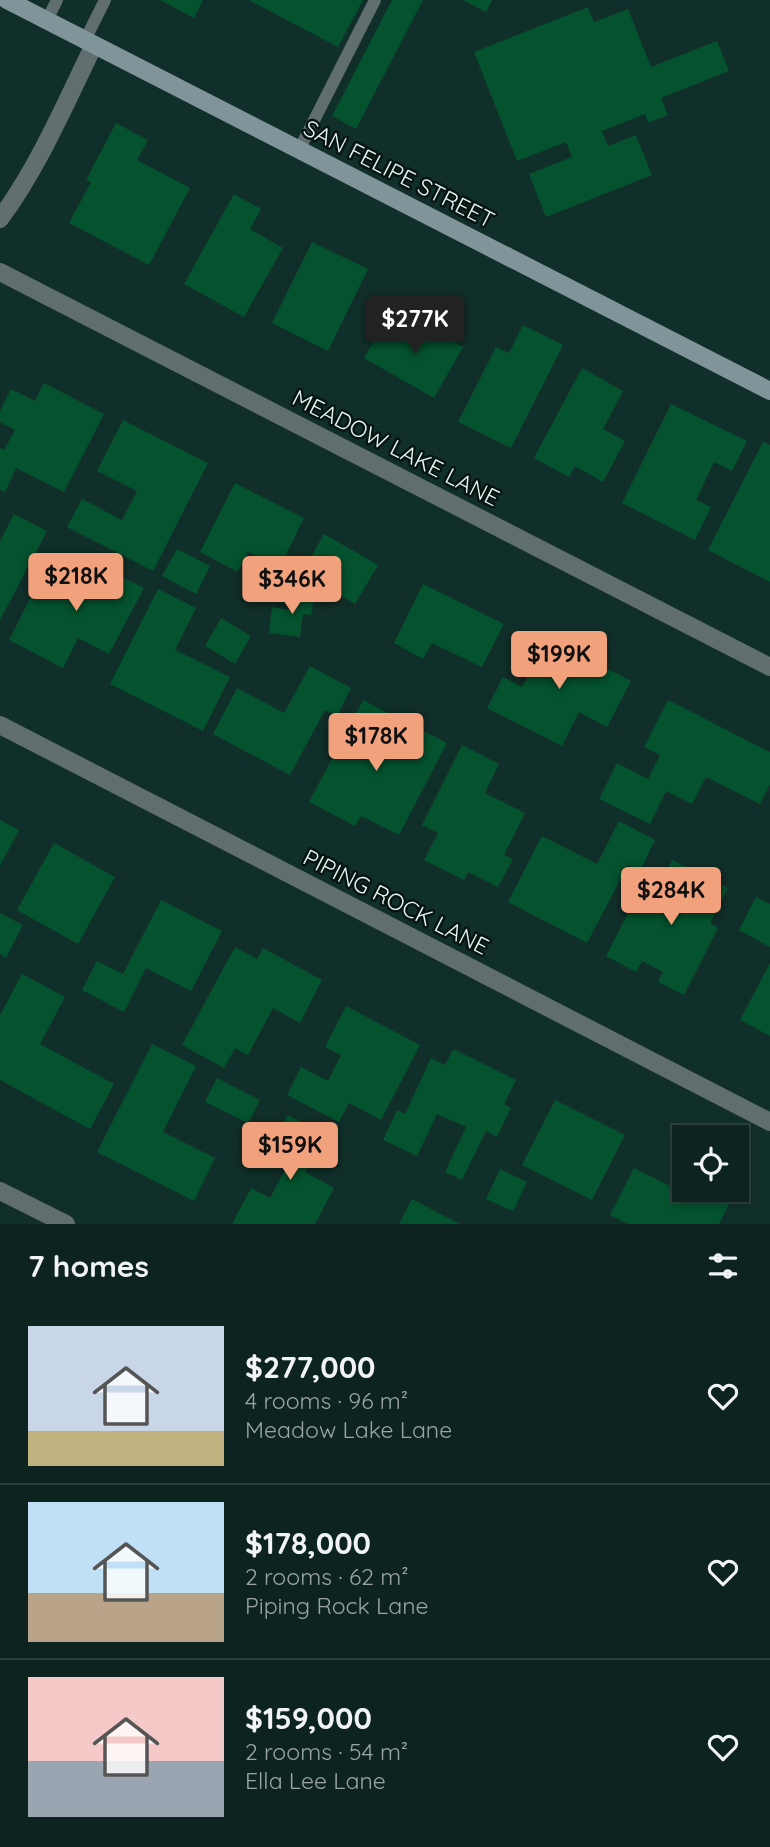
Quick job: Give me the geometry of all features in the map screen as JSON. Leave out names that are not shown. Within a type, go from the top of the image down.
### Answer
[{"type":"main road","name":"SAN FELIPE STREET","points":[[7,0],[770,391]]},
{"type":"street","points":[[0,219],[45,145],[90,43]]},
{"type":"street","name":"MEADOW LAKE LANE","points":[[0,272],[770,667]]},
{"type":"street","name":"PIPING ROCK LANE","points":[[0,725],[770,1122]]},
{"type":"street","points":[[0,1191],[66,1224]]},
{"type":"lane","points":[[47,20],[57,0]]},
{"type":"lane","points":[[90,43],[105,0]]},
{"type":"lane","points":[[299,150],[375,0]]},
{"type":"building","points":[[160,0],[203,0],[194,18]]},
{"type":"building","points":[[249,0],[363,0],[338,47]]},
{"type":"building","points":[[392,0],[423,0],[356,129],[332,116]]},
{"type":"building","points":[[463,0],[492,0],[486,12]]},
{"type":"building","points":[[588,7],[594,22],[628,9],[651,67],[717,41],[729,71],[661,98],[668,115],[648,123],[645,114],[602,131],[608,146],[636,135],[652,175],[546,217],[529,174],[572,157],[566,142],[517,161],[474,52]]},
{"type":"building","points":[[116,123],[148,140],[137,160],[190,188],[149,265],[69,223],[91,182],[86,180]]},
{"type":"building","points":[[234,194],[261,209],[250,229],[283,248],[244,317],[184,284]]},
{"type":"building","points":[[312,242],[368,269],[328,351],[272,323]]},
{"type":"building","points":[[417,320],[463,347],[434,398],[364,358],[385,322],[409,335]]},
{"type":"building","points":[[523,325],[563,345],[511,448],[458,422],[496,347],[509,353]]},
{"type":"building","points":[[582,368],[623,391],[603,429],[625,441],[603,482],[575,466],[569,477],[534,458]]},
{"type":"building","points":[[44,383],[104,414],[64,492],[16,468],[5,492],[0,490],[0,448],[4,450],[15,430],[0,422],[0,411],[11,389],[35,401]]},
{"type":"building","points":[[671,404],[747,441],[732,471],[714,462],[696,500],[711,507],[695,540],[622,503]]},
{"type":"building","points":[[123,420],[208,463],[153,571],[67,527],[82,499],[122,520],[137,491],[97,471]]},
{"type":"building","points":[[763,442],[770,445],[770,582],[708,550]]},
{"type":"building","points":[[235,483],[304,518],[280,567],[248,552],[238,572],[200,552]]},
{"type":"building","points":[[14,514],[47,531],[0,620],[0,541]]},
{"type":"building","points":[[324,534],[378,565],[355,604],[302,573]]},
{"type":"building","points":[[177,549],[210,566],[196,594],[162,576]]},
{"type":"building","points":[[88,560],[144,588],[109,654],[78,638],[63,668],[9,640],[46,567],[76,583]]},
{"type":"building","points":[[423,584],[504,624],[482,667],[432,643],[423,659],[394,643]]},
{"type":"building","points":[[158,589],[196,608],[175,650],[230,677],[203,731],[110,684]]},
{"type":"building","points":[[298,591],[315,593],[311,615],[303,614],[300,637],[269,633],[272,607],[295,611]]},
{"type":"building","points":[[221,618],[251,636],[235,664],[205,646]]},
{"type":"building","points":[[534,631],[631,681],[607,727],[579,712],[562,746],[487,708],[503,677],[522,687],[535,662],[521,655]]},
{"type":"building","points":[[310,666],[351,688],[337,716],[325,710],[290,775],[213,734],[237,688],[284,713]]},
{"type":"building","points":[[363,700],[397,718],[382,746],[405,758],[420,729],[447,743],[399,835],[361,816],[355,826],[309,802]]},
{"type":"building","points":[[668,700],[770,752],[770,784],[760,804],[706,777],[692,804],[666,791],[650,824],[599,799],[617,763],[648,779],[660,755],[644,747]]},
{"type":"building","points":[[462,745],[499,764],[485,793],[525,813],[504,855],[513,859],[498,887],[468,872],[464,880],[424,860],[438,833],[422,825]]},
{"type":"building","points":[[0,820],[19,830],[0,866]]},
{"type":"building","points":[[619,821],[655,840],[640,871],[628,865],[587,943],[508,902],[542,836],[597,864]]},
{"type":"building","points":[[54,843],[115,877],[78,944],[17,910]]},
{"type":"building","points":[[672,860],[728,888],[710,923],[718,928],[684,995],[658,982],[663,972],[642,961],[636,972],[606,956],[640,890],[653,897]]},
{"type":"building","points":[[756,897],[770,904],[770,947],[739,930]]},
{"type":"building","points":[[161,900],[222,931],[191,991],[146,968],[124,1012],[82,990],[97,961],[123,974]]},
{"type":"building","points":[[0,913],[23,925],[6,958],[0,954]]},
{"type":"building","points":[[235,947],[257,959],[263,948],[322,980],[300,1023],[273,1008],[248,1055],[235,1048],[224,1068],[182,1045]]},
{"type":"building","points":[[770,963],[770,1036],[740,1020]]},
{"type":"building","points":[[22,974],[65,997],[40,1044],[114,1084],[90,1129],[0,1080],[0,1015]]},
{"type":"building","points":[[346,1006],[420,1045],[381,1120],[349,1103],[339,1122],[287,1095],[301,1067],[328,1081],[341,1055],[325,1047]]},
{"type":"building","points":[[152,1044],[196,1066],[163,1132],[215,1158],[194,1201],[97,1152]]},
{"type":"building","points":[[453,1049],[516,1080],[504,1104],[511,1108],[497,1137],[486,1131],[462,1180],[445,1172],[466,1127],[437,1114],[417,1156],[383,1140],[397,1110],[405,1114],[431,1058],[445,1065]]},
{"type":"building","points":[[217,1078],[260,1100],[248,1123],[205,1102]]},
{"type":"building","points":[[555,1100],[625,1135],[592,1200],[522,1165]]},
{"type":"building","points":[[288,1115],[325,1135],[305,1172],[334,1188],[315,1224],[232,1224],[251,1188],[270,1198],[290,1161],[269,1150]]},
{"type":"building","points":[[634,1168],[672,1187],[672,1202],[730,1202],[719,1224],[628,1224],[610,1215]]},
{"type":"building","points":[[500,1169],[527,1182],[513,1211],[486,1199]]},
{"type":"building","points":[[412,1199],[460,1224],[399,1224]]}]
